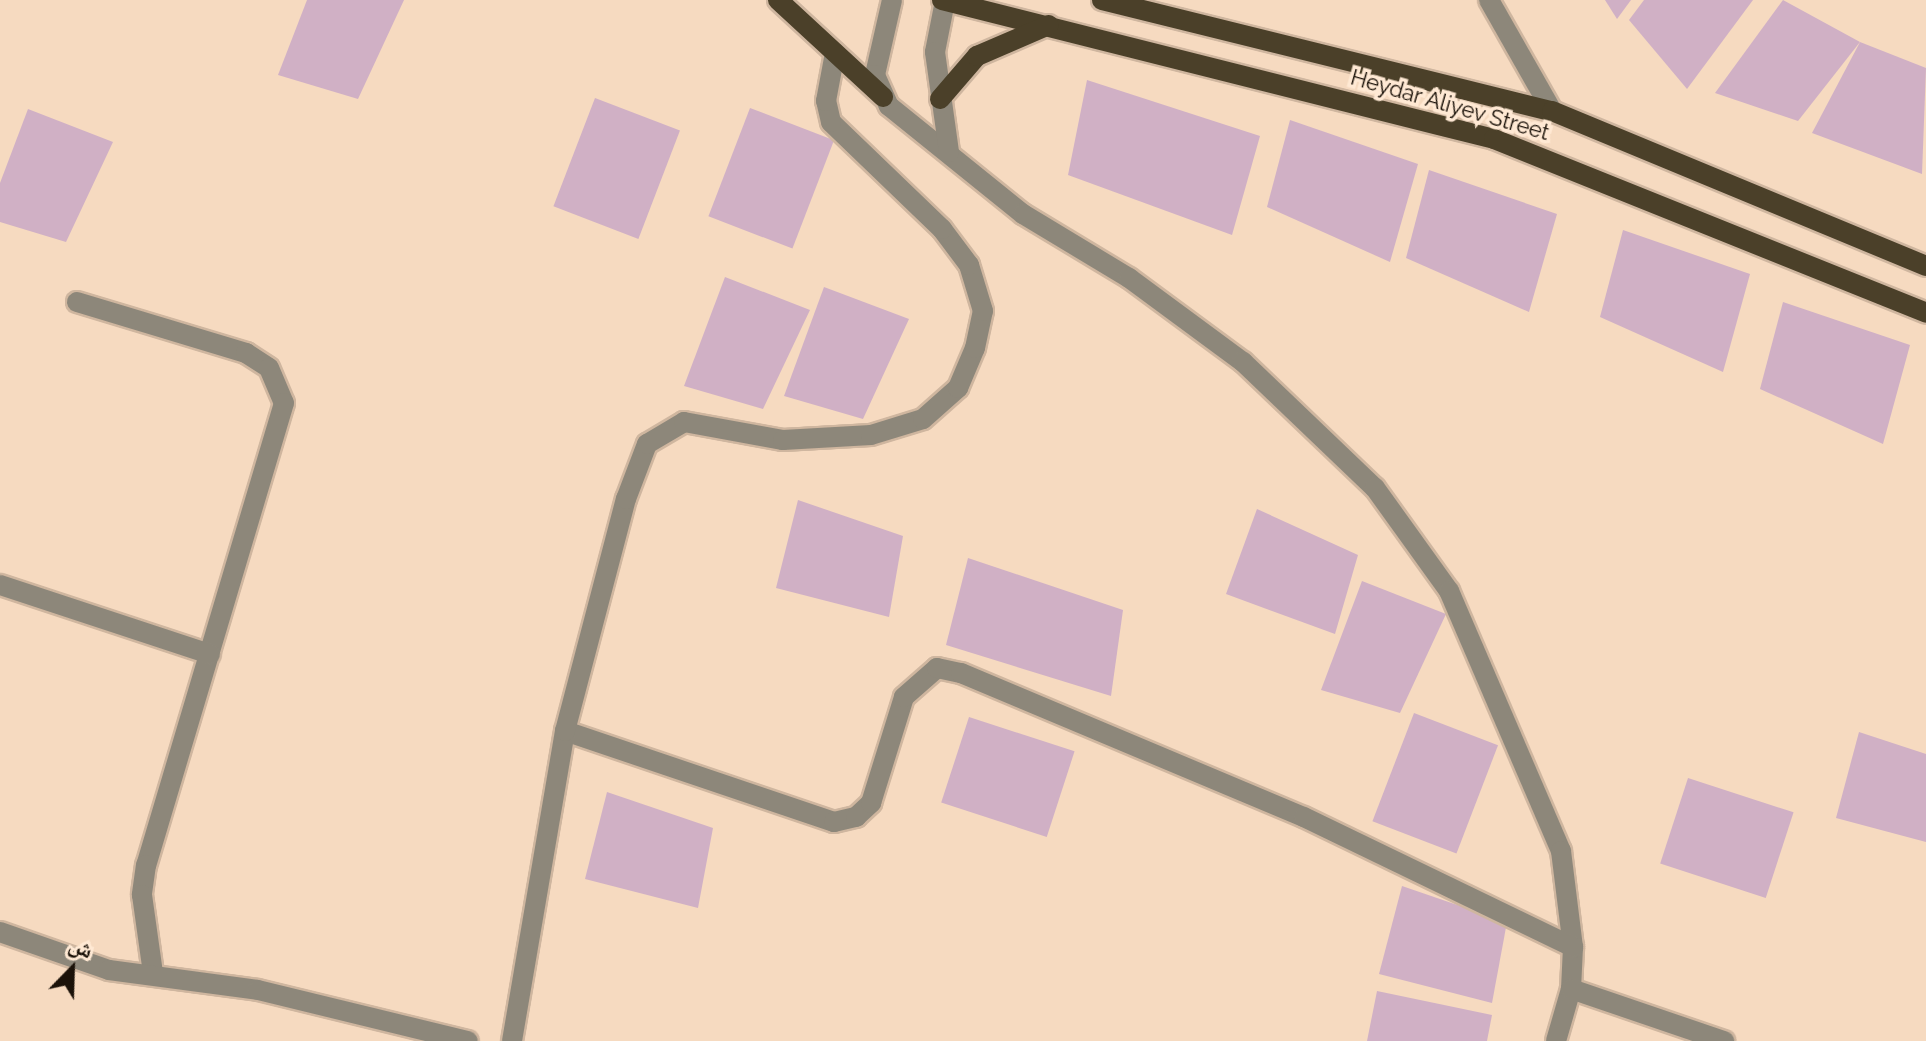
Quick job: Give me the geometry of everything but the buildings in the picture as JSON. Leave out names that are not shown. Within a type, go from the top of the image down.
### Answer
[{"type":"main road","points":[[778,0],[883,97]]},
{"type":"main road","name":"Heydar Aliyev Street","points":[[943,0],[1494,139],[1926,313]]},
{"type":"main road","name":"Heydar Aliyev Street","points":[[1102,0],[1552,111],[1926,266]]},
{"type":"main road","points":[[940,99],[977,56],[1049,25]]},
{"type":"street","points":[[892,0],[875,75],[883,97],[1023,214],[1129,278],[1243,362],[1324,436],[1403,523],[1449,591],[1529,768],[1561,851],[1573,947],[1571,989],[1556,1041]]},
{"type":"street","points":[[943,0],[935,52],[949,152]]},
{"type":"street","points":[[1489,0],[1552,111]]},
{"type":"street","points":[[512,1041],[565,731],[626,499],[647,444],[684,422],[783,440],[871,435],[923,419],[958,388],[975,348],[983,311],[969,265],[942,229],[831,122],[826,101],[835,53]]},
{"type":"street","points":[[77,302],[246,353],[269,368],[281,385],[284,403],[146,865],[142,895],[153,973]]},
{"type":"street","points":[[0,585],[210,654]]},
{"type":"street","points":[[565,731],[834,822],[856,817],[871,803],[904,697],[937,668],[961,673],[1304,817],[1573,947]]},
{"type":"street","points":[[0,932],[74,962],[258,990],[468,1041]]},
{"type":"street","points":[[1571,989],[1724,1041]]}]
